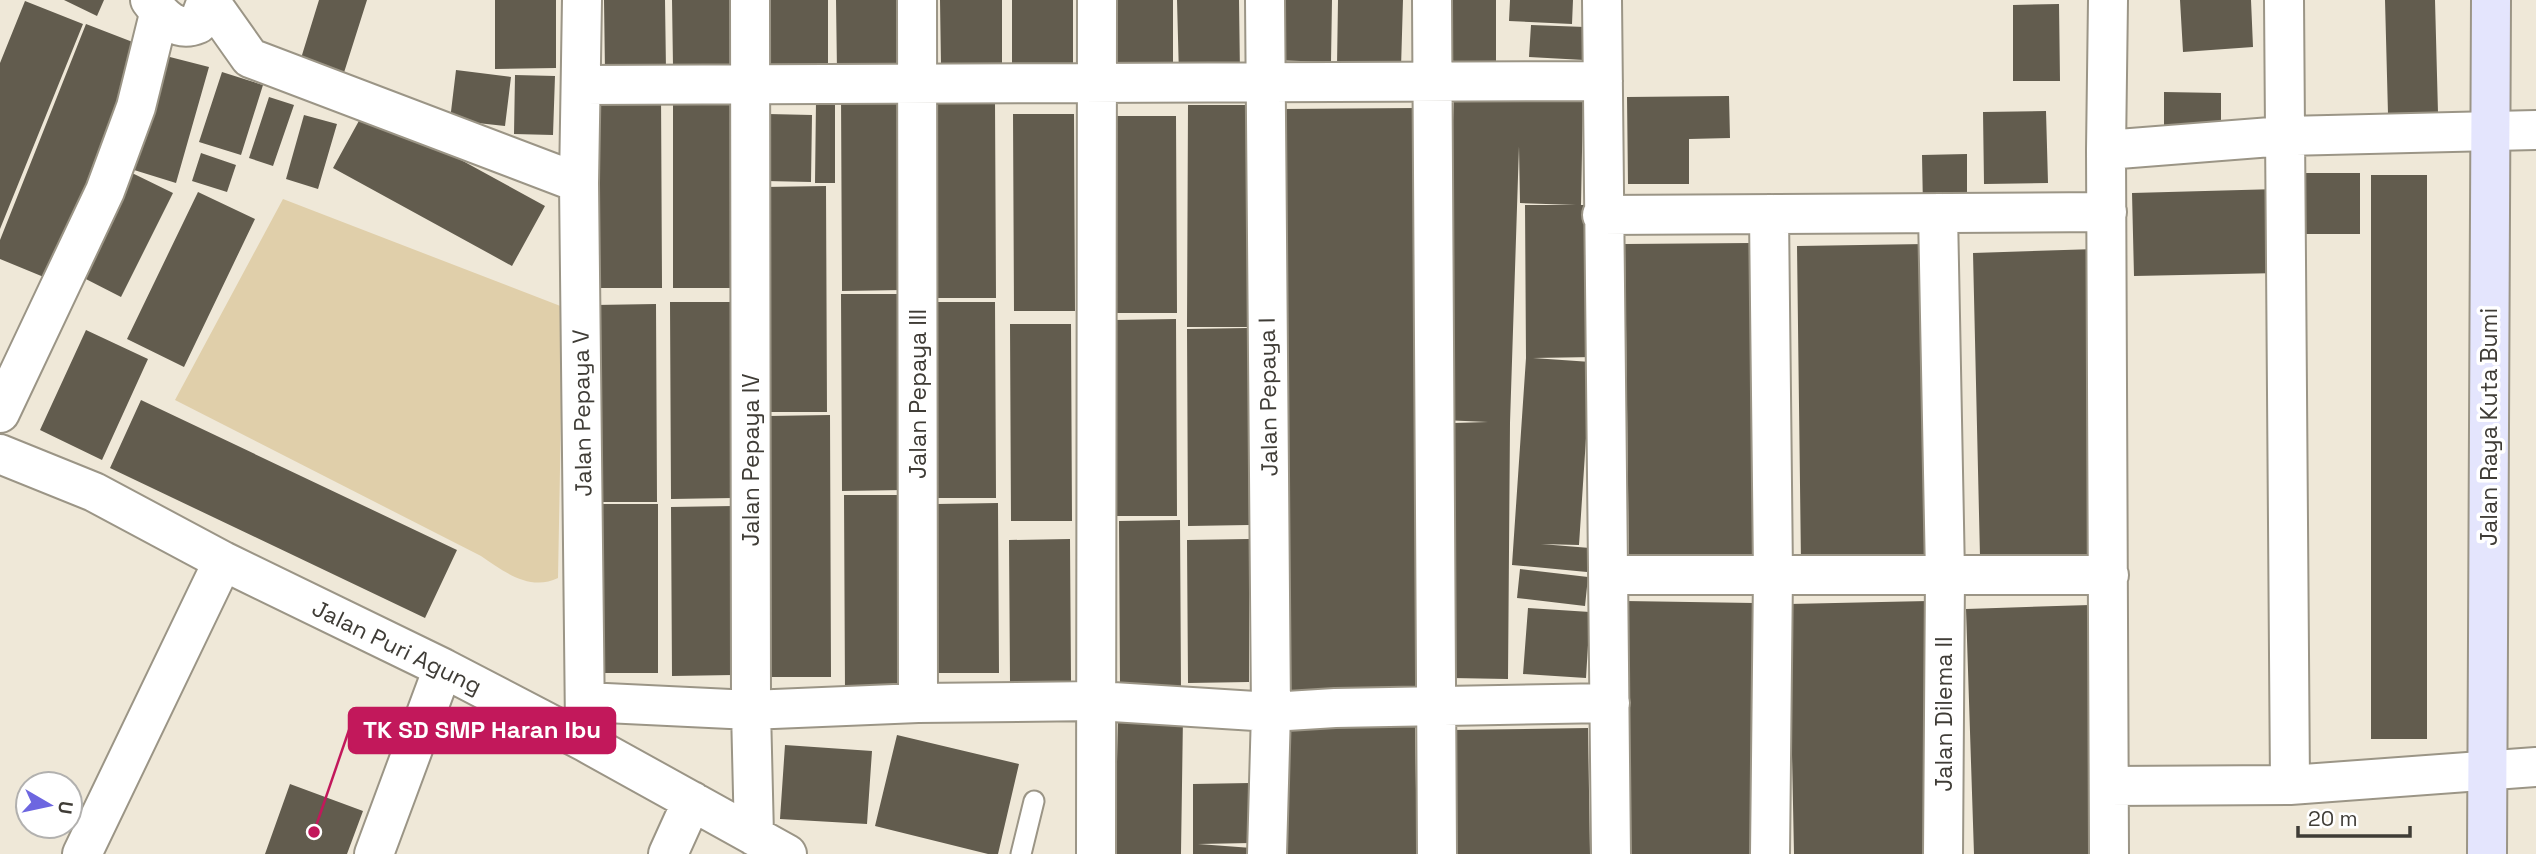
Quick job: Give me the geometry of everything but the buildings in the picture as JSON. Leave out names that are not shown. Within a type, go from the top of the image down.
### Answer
[{"type":"street","points":[[155,7],[178,27],[190,28],[198,24],[208,0]]},
{"type":"street","points":[[208,0],[250,58],[579,183]]},
{"type":"street","name":"Jalan Pepaya V","points":[[582,0],[579,183],[584,742]]},
{"type":"street","name":"Jalan Pepaya IV","points":[[750,0],[751,710],[754,836]]},
{"type":"street","name":"Jalan Pepaya III","points":[[917,0],[918,704]]},
{"type":"street","points":[[1096,854],[1097,0]]},
{"type":"street","name":"Jalan Pepaya I","points":[[1265,0],[1272,712],[1268,854]]},
{"type":"street","points":[[1432,0],[1437,854]]},
{"type":"street","points":[[1602,0],[1602,215],[1611,854]]},
{"type":"street","points":[[2108,0],[2106,150],[2109,854]]},
{"type":"street","points":[[2284,0],[2290,785]]},
{"type":"street","name":"Jalan Raya Kuta Bumi","points":[[2487,854],[2491,0]]},
{"type":"street","points":[[0,412],[105,191],[136,107],[155,7]]},
{"type":"street","points":[[582,85],[1603,81]]},
{"type":"street","points":[[2106,150],[2284,136],[2536,130]]},
{"type":"street","points":[[1602,215],[2107,212]]},
{"type":"street","name":"Jalan Dilema II","points":[[1938,213],[1945,575],[1943,854]]},
{"type":"street","points":[[1769,214],[1773,574],[1770,854]]},
{"type":"street","name":"Jalan Puri Agung","points":[[0,454],[94,492],[223,561],[443,668],[787,854]]},
{"type":"street","points":[[82,854],[223,561]]},
{"type":"street","points":[[1608,575],[2109,575]]},
{"type":"street","points":[[374,854],[443,668]]},
{"type":"street","points":[[585,702],[751,710],[1097,701],[1272,712],[1335,708],[1610,704]]},
{"type":"street","points":[[2109,786],[2290,785],[2536,767]]},
{"type":"street","points":[[668,854],[692,801]]},
{"type":"lane","points":[[1021,854],[1034,801]]},
{"type":"shaded area","points":[[283,199],[563,307],[558,578],[537,583],[517,578],[481,556],[175,400]]},
{"type":"place","name":"TK SD SMP Haran Ibu","points":[[314,832]]}]
